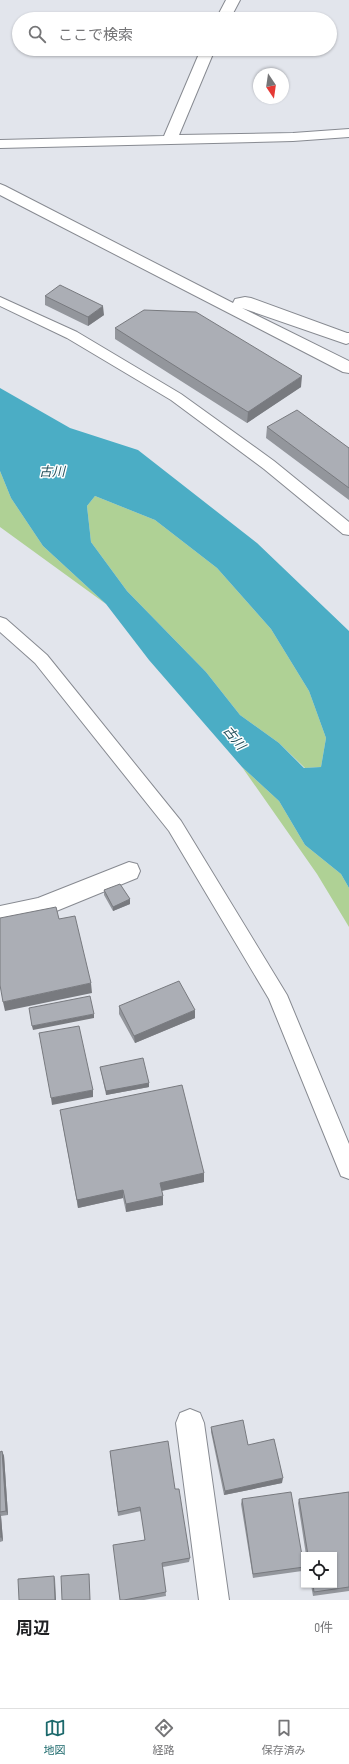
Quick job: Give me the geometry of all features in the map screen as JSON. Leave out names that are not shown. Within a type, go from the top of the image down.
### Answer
[{"type":"street","points":[[227,12],[233,0]]},
{"type":"street","points":[[170,140],[205,56]]},
{"type":"street","points":[[0,144],[293,137],[349,133]]},
{"type":"street","points":[[0,189],[349,368]]},
{"type":"street","points":[[222,304],[245,302],[346,339],[349,338]]},
{"type":"street","points":[[0,916],[41,907],[129,871]]},
{"type":"street","points":[[190,1423],[214,1600]]},
{"type":"lane","points":[[0,301],[72,335],[176,397],[269,465],[349,530]]},
{"type":"lane","points":[[0,623],[41,659],[175,826],[277,995],[349,1169]]},
{"type":"green space","points":[[0,471],[11,498],[43,546],[106,604],[0,527]]},
{"type":"green space","points":[[95,496],[155,520],[217,568],[271,629],[309,691],[326,738],[321,767],[305,768],[279,743],[240,715],[206,672],[127,591],[91,542],[87,506]]},
{"type":"green space","points":[[242,767],[279,801],[305,845],[341,874],[349,888],[349,927],[317,874]]},
{"type":"water","name":"古川","points":[[0,388],[70,428],[138,450],[257,543],[349,631],[349,888],[341,874],[305,845],[279,801],[242,767],[149,660],[106,604],[43,546],[11,498],[0,471]],"holes":[[[95,496],[155,520],[217,568],[271,629],[309,691],[326,738],[321,767],[304,768],[279,743],[240,715],[206,672],[127,591],[91,542],[87,506]]]},
{"type":"building","points":[[60,285],[103,306],[88,317],[45,296]]},
{"type":"building","points":[[144,310],[196,312],[302,376],[248,412],[115,328]]},
{"type":"building","points":[[297,410],[349,448],[349,488],[267,427]]},
{"type":"building","points":[[120,884],[130,899],[113,907],[104,890]]},
{"type":"building","points":[[56,907],[59,919],[75,916],[91,983],[3,1002],[0,985],[0,918]]},
{"type":"building","points":[[179,981],[195,1010],[134,1036],[119,1006]]},
{"type":"building","points":[[90,996],[94,1014],[32,1026],[29,1008]]},
{"type":"building","points":[[79,1026],[93,1090],[51,1098],[39,1033]]},
{"type":"building","points":[[143,1058],[149,1083],[106,1091],[100,1067]]},
{"type":"building","points":[[182,1085],[204,1173],[160,1183],[163,1196],[126,1204],[123,1190],[77,1200],[60,1110]]},
{"type":"building","points":[[243,1420],[248,1445],[274,1439],[283,1478],[225,1491],[211,1427]]},
{"type":"building","points":[[168,1441],[175,1489],[179,1489],[190,1558],[162,1563],[166,1592],[120,1600],[113,1545],[145,1540],[140,1507],[118,1512],[110,1451]]},
{"type":"building","points":[[2,1451],[6,1511],[0,1512],[0,1452]]},
{"type":"building","points":[[291,1492],[301,1552],[301,1567],[253,1574],[242,1499]]},
{"type":"building","points":[[349,1492],[349,1587],[314,1592],[313,1588],[337,1588],[337,1552],[308,1552],[299,1499]]},
{"type":"building","points":[[89,1574],[90,1600],[62,1600],[61,1576]]},
{"type":"building","points":[[54,1576],[55,1600],[19,1600],[18,1579]]}]
